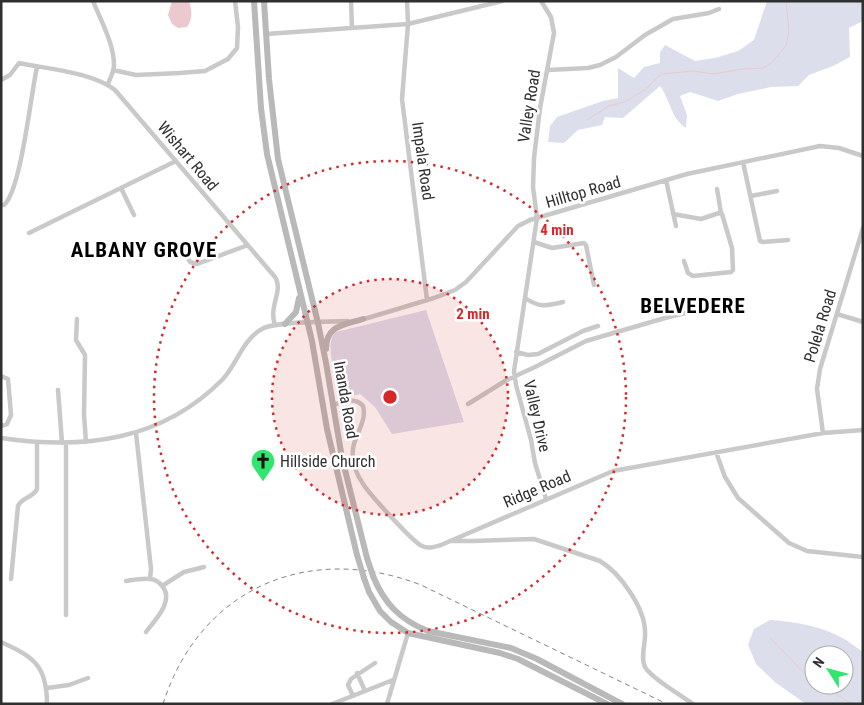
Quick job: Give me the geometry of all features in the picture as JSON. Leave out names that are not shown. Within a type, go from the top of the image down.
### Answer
[{"type":"main road","name":"Inanda Road","points":[[254,1],[261,108],[267,154],[308,324],[327,429],[357,555],[369,592],[380,611],[391,622],[408,633],[488,650],[518,659],[607,704]]},
{"type":"main road","name":"Inanda Road","points":[[264,1],[273,122],[278,159],[318,323],[342,458],[367,558],[381,595],[401,617],[415,626],[428,631],[511,648],[538,659],[622,704]]},
{"type":"main road","points":[[285,324],[296,312],[300,290]]},
{"type":"main road","points":[[326,363],[326,340],[330,332],[337,327],[363,319]]},
{"type":"street","points":[[94,1],[110,46],[114,64],[108,84]]},
{"type":"street","points":[[113,70],[136,75],[204,71],[228,59],[237,48],[238,27],[235,1]]},
{"type":"street","points":[[352,1],[352,28]]},
{"type":"street","name":"Impala Road","points":[[407,1],[408,24],[402,99],[427,300]]},
{"type":"street","points":[[266,34],[408,24],[502,1]]},
{"type":"street","name":"Valley Road","points":[[537,218],[532,172],[540,108],[554,28],[548,10],[541,1]]},
{"type":"street","points":[[548,70],[588,68],[600,65],[616,57],[645,35],[673,19],[709,13],[719,9]]},
{"type":"street","name":"Wishart Road","points":[[1,80],[10,75],[19,63],[94,78],[108,84],[115,90],[278,281],[278,290],[272,314],[275,325]]},
{"type":"street","points":[[1,205],[4,206],[8,202],[15,183],[23,150],[37,67]]},
{"type":"street","name":"Hilltop Road","points":[[1,438],[37,443],[86,442],[112,439],[136,433],[170,420],[190,408],[223,379],[252,336],[262,328],[285,324],[363,319],[450,293],[461,287],[520,224],[537,218],[666,180],[743,162],[825,146],[839,148],[863,156]]},
{"type":"street","points":[[29,233],[176,161]]},
{"type":"street","points":[[743,162],[760,240],[763,242],[788,240]]},
{"type":"street","points":[[666,180],[676,226]]},
{"type":"street","points":[[121,188],[134,215]]},
{"type":"street","points":[[684,261],[688,273],[692,276],[731,272],[733,270],[732,248],[721,213],[717,189]]},
{"type":"street","points":[[751,196],[777,191]]},
{"type":"street","points":[[673,214],[701,219],[721,213]]},
{"type":"street","name":"Valley Drive","points":[[537,218],[516,352],[514,377],[531,440],[534,463],[546,499]]},
{"type":"street","name":"Polela Road","points":[[823,433],[818,382],[863,228]]},
{"type":"street","points":[[534,242],[552,248],[584,243],[594,285]]},
{"type":"street","points":[[181,246],[190,262],[197,264],[248,245]]},
{"type":"street","points":[[525,298],[536,305],[544,306],[563,302]]},
{"type":"street","points":[[468,404],[504,381],[586,341],[706,308]]},
{"type":"street","points":[[837,314],[863,322]]},
{"type":"street","points":[[78,319],[76,340],[85,355],[84,415],[86,442]]},
{"type":"street","points":[[516,352],[528,355],[538,354],[583,331],[598,326]]},
{"type":"street","points":[[1,376],[8,379],[11,415],[6,425],[1,426]]},
{"type":"street","points":[[58,390],[64,443],[66,615]]},
{"type":"street","name":"Ridge Road","points":[[333,405],[355,400],[360,403],[363,408],[363,419],[353,445],[353,457],[358,477],[368,492],[420,545],[433,547],[613,471],[823,433],[863,430]]},
{"type":"street","points":[[136,433],[136,450],[151,569],[150,579]]},
{"type":"street","points":[[11,578],[18,506],[22,499],[34,494],[37,489],[37,443]]},
{"type":"street","points":[[716,452],[725,477],[738,498],[789,543],[807,551],[863,557]]},
{"type":"street","points":[[450,540],[534,539],[608,565],[626,587],[644,619],[646,636],[643,660],[646,668],[654,677],[693,704]]},
{"type":"street","points":[[162,586],[184,572],[204,567]]},
{"type":"street","points":[[126,581],[150,579],[162,586],[166,593],[164,605],[146,632]]},
{"type":"street","points":[[387,704],[408,633]]},
{"type":"street","points":[[1,642],[25,653],[42,671],[47,688],[47,704]]},
{"type":"street","points":[[353,696],[348,684],[351,678],[376,663]]},
{"type":"street","points":[[357,673],[365,691]]},
{"type":"street","points":[[47,688],[69,685],[88,678]]},
{"type":"street","points":[[332,704],[394,680]]},
{"type":"shaded area","points":[[172,1],[189,1],[191,14],[187,27],[178,28],[172,24],[168,15]]},
{"type":"shaded area","points":[[767,1],[863,1],[863,21],[849,28],[850,57],[809,75],[798,86],[771,87],[738,94],[718,101],[690,92],[680,96],[687,115],[686,128],[677,119],[660,86],[623,118],[605,117],[602,125],[578,130],[564,143],[548,142],[550,126],[557,117],[603,101],[618,98],[618,68],[634,78],[644,67],[660,63],[660,52],[665,45],[695,61],[715,58],[738,51],[754,40]]},
{"type":"shaded area","points":[[426,310],[464,422],[392,434],[375,407],[360,394],[341,399],[332,364],[332,338],[336,332]]},
{"type":"shaded area","points":[[770,620],[819,628],[837,635],[852,645],[804,645],[804,695],[854,695],[854,646],[863,652],[863,704],[806,704],[776,683],[756,664],[748,645],[754,629]]},
{"type":"waterway","points":[[587,120],[609,106],[624,102],[645,90],[661,74],[693,71],[714,74],[742,69],[763,68],[772,62],[786,46],[789,32],[786,1]]},
{"type":"waterway","points":[[771,639],[804,673]]},
{"type":"waterway","points":[[837,695],[852,704]]},
{"type":"railway","points":[[163,704],[180,664],[203,630],[232,604],[264,584],[300,573],[339,569],[380,573],[421,585],[667,704]]},
{"type":"place","name":"Hillside Church","points":[[263,482]]},
{"type":"district","name":"ALBANY GROVE","points":[[144,250]]},
{"type":"district","name":"BELVEDERE","points":[[693,306]]}]
